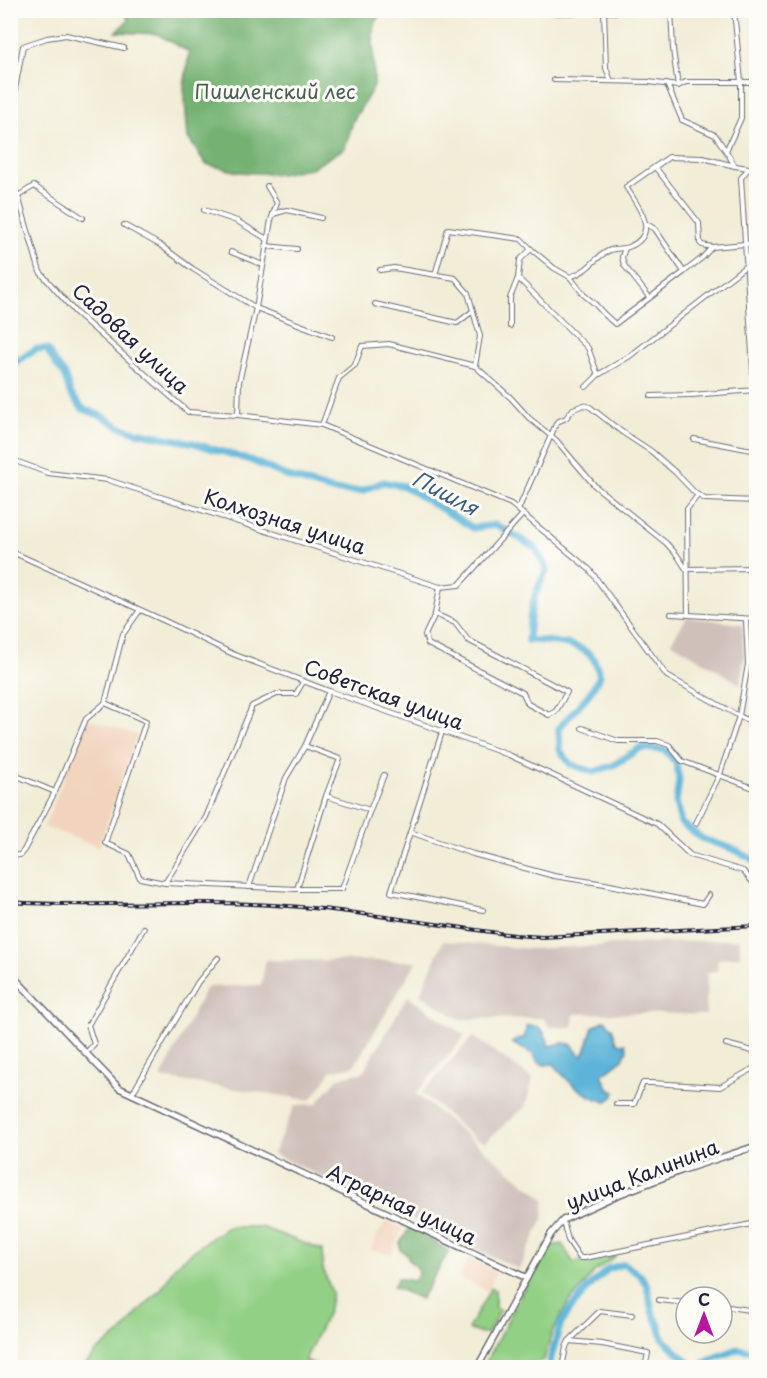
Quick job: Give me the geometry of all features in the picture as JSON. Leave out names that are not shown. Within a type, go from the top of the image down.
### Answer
[{"type":"street","points":[[550,13],[724,10]]},
{"type":"street","points":[[726,151],[741,118],[741,82],[734,10]]},
{"type":"street","points":[[671,11],[678,86]]},
{"type":"street","points":[[604,12],[606,68],[611,81]]},
{"type":"street","points":[[10,116],[23,46],[47,38],[66,35],[124,48]]},
{"type":"street","points":[[554,80],[649,82],[678,86],[686,82],[756,82]]},
{"type":"street","points":[[667,84],[682,120],[715,135],[735,166]]},
{"type":"street","points":[[570,277],[580,274],[608,251],[630,247],[644,236],[645,223],[640,208],[626,187],[669,157],[703,158],[756,169]]},
{"type":"street","points":[[655,166],[699,223],[702,245],[712,247],[756,243]]},
{"type":"street","points":[[748,169],[741,178],[756,417]]},
{"type":"street","name":"Садовая улица","points":[[10,181],[18,196],[40,272],[75,312],[188,412],[238,415],[322,425],[511,504],[590,570],[667,675],[756,724]]},
{"type":"street","points":[[18,196],[34,186],[83,218]]},
{"type":"street","points":[[238,415],[239,382],[276,203],[267,186]]},
{"type":"street","points":[[204,210],[237,221],[267,239]]},
{"type":"street","points":[[272,214],[287,210],[321,218]]},
{"type":"street","points":[[645,223],[655,229],[684,272]]},
{"type":"street","points":[[124,225],[160,245],[193,269],[256,308],[332,337]]},
{"type":"street","points":[[435,275],[448,229],[521,239],[554,268],[570,277],[584,295],[615,324],[702,258],[712,247]]},
{"type":"street","points":[[266,246],[297,249]]},
{"type":"street","points":[[625,248],[622,257],[624,265],[649,297]]},
{"type":"street","points":[[510,326],[510,298],[518,279],[520,260],[531,249]]},
{"type":"street","points":[[231,252],[263,265]]},
{"type":"street","points":[[586,387],[598,375],[630,356],[747,265],[756,252]]},
{"type":"street","points":[[380,270],[394,268],[455,278],[468,293],[480,336],[475,366]]},
{"type":"street","points":[[518,279],[588,348],[598,375]]},
{"type":"street","points":[[375,304],[457,322],[473,311]]},
{"type":"street","points":[[322,425],[339,378],[355,364],[363,346],[389,344],[475,366],[511,398],[529,418],[552,435],[595,486],[666,543],[686,569],[756,568]]},
{"type":"street","points":[[651,396],[755,390]]},
{"type":"street","points":[[518,510],[557,422],[566,418],[573,409],[584,405],[651,451],[705,499],[756,501]]},
{"type":"street","points":[[694,439],[752,450],[756,453]]},
{"type":"street","name":"Колхозная улица","points":[[10,459],[48,473],[108,480],[440,587]]},
{"type":"street","points":[[688,615],[687,509],[698,495]]},
{"type":"street","points":[[435,614],[455,623],[468,640],[567,692],[556,711],[549,715],[528,704],[523,693],[428,644],[425,635],[435,614],[440,587],[459,585],[523,514]]},
{"type":"street","name":"Советская улица","points":[[10,551],[232,654],[303,682],[509,755],[657,824],[690,855],[743,871],[756,886]]},
{"type":"street","points":[[10,856],[20,855],[24,850],[55,792],[86,719],[105,703],[123,634],[140,610]]},
{"type":"street","points":[[671,614],[756,619]]},
{"type":"street","points":[[696,823],[720,774],[739,716],[748,664],[746,620]]},
{"type":"street","points":[[165,883],[206,817],[252,706],[277,694],[296,694],[303,682]]},
{"type":"street","points":[[249,887],[286,778],[305,746],[329,691]]},
{"type":"street","points":[[105,703],[146,721],[105,843],[129,854],[140,878],[165,883],[342,889],[384,775]]},
{"type":"street","points":[[582,728],[618,741],[657,741],[669,745],[681,761],[756,789]]},
{"type":"street","points":[[442,732],[390,892],[483,910]]},
{"type":"street","points":[[297,889],[340,759],[305,746]]},
{"type":"street","points":[[10,773],[55,792]]},
{"type":"street","points":[[326,796],[370,810]]},
{"type":"street","points":[[410,832],[473,854],[554,876],[703,904],[709,895]]},
{"type":"street","points":[[86,1053],[94,1044],[88,1025],[144,928]]},
{"type":"street","points":[[132,1094],[198,982],[218,958]]},
{"type":"street","points":[[753,963],[753,978],[756,979]]},
{"type":"street","name":"Аграрная улица","points":[[10,973],[119,1088],[527,1278]]},
{"type":"street","points":[[726,1044],[756,1052]]},
{"type":"street","points":[[616,1104],[634,1104],[643,1083],[720,1087],[756,1067]]},
{"type":"street","name":"улица Калинина","points":[[477,1368],[551,1234],[563,1220],[646,1184],[756,1146]]},
{"type":"street","points":[[563,1220],[568,1240],[580,1258],[756,1223]]},
{"type":"street","points":[[734,1307],[755,1310],[754,1296],[756,1293]]},
{"type":"street","points":[[659,1300],[674,1302]]},
{"type":"street","points":[[562,1368],[569,1341],[600,1311],[632,1315]]},
{"type":"street","points":[[569,1341],[602,1344],[648,1353],[645,1368]]},
{"type":"street","points":[[721,1368],[737,1365],[743,1368]]},
{"type":"shaded area","points":[[687,617],[742,624],[744,659],[740,684],[671,642]]},
{"type":"shaded area","points":[[88,719],[137,735],[99,847],[44,827]]},
{"type":"shaded area","points":[[740,939],[740,956],[718,959],[717,971],[707,972],[706,1015],[574,1014],[573,1028],[550,1027],[543,1018],[459,1019],[420,994],[443,941],[531,949]]},
{"type":"shaded area","points":[[266,960],[417,961],[354,1066],[331,1071],[311,1100],[161,1078],[206,987],[261,985]]},
{"type":"shaded area","points":[[408,996],[465,1036],[416,1094],[544,1199],[543,1219],[519,1269],[273,1154],[295,1105],[316,1104],[338,1078],[363,1072]]},
{"type":"shaded area","points":[[473,1036],[533,1079],[525,1107],[485,1142],[475,1139],[422,1093]]},
{"type":"shaded area","points":[[386,1220],[403,1228],[391,1254],[371,1250]]},
{"type":"shaded area","points":[[469,1258],[496,1272],[487,1291],[459,1277]]},
{"type":"green space","name":"Пишленский лес","points":[[121,11],[382,11],[373,28],[374,86],[353,121],[345,148],[312,168],[279,174],[238,172],[206,164],[188,138],[184,88],[189,52],[157,34],[116,32],[129,19]]},
{"type":"green space","points":[[228,1227],[261,1227],[322,1250],[323,1269],[332,1293],[328,1312],[305,1360],[321,1367],[83,1367],[97,1351],[123,1331],[162,1288],[175,1266]]},
{"type":"green space","points":[[410,1227],[449,1251],[421,1299],[393,1287],[398,1278],[414,1281],[418,1274],[417,1267],[409,1261],[407,1254],[400,1250],[400,1243]]},
{"type":"green space","points":[[562,1244],[573,1262],[616,1256],[594,1272],[569,1302],[553,1330],[544,1360],[526,1367],[483,1368],[546,1246]]},
{"type":"green space","points":[[491,1288],[495,1290],[495,1307],[500,1311],[488,1333],[468,1329]]},
{"type":"water","points":[[605,1020],[612,1028],[617,1042],[625,1043],[627,1050],[623,1059],[602,1075],[609,1089],[615,1092],[613,1097],[606,1102],[577,1087],[554,1064],[544,1065],[538,1062],[533,1054],[512,1043],[524,1038],[526,1026],[531,1025],[542,1030],[549,1046],[562,1043],[572,1044],[582,1056],[593,1027]]},
{"type":"waterway","name":"Пишля","points":[[10,363],[13,364],[36,349],[47,349],[64,374],[70,393],[83,409],[102,416],[120,427],[193,443],[250,460],[289,477],[334,491],[362,491],[383,482],[404,486],[473,528],[496,525],[536,549],[547,570],[533,604],[528,640],[563,643],[580,648],[593,658],[600,676],[589,694],[559,728],[560,750],[570,764],[594,772],[614,765],[640,748],[665,750],[676,763],[679,780],[676,802],[681,823],[703,839],[733,849],[756,861]]},
{"type":"waterway","points":[[548,1368],[560,1326],[567,1313],[608,1269],[624,1264],[641,1276],[647,1286],[652,1311],[663,1339],[690,1364],[698,1367],[738,1349],[756,1351]]},
{"type":"railway","points":[[10,902],[40,904],[222,903],[285,906],[351,912],[542,937],[756,926]]}]
